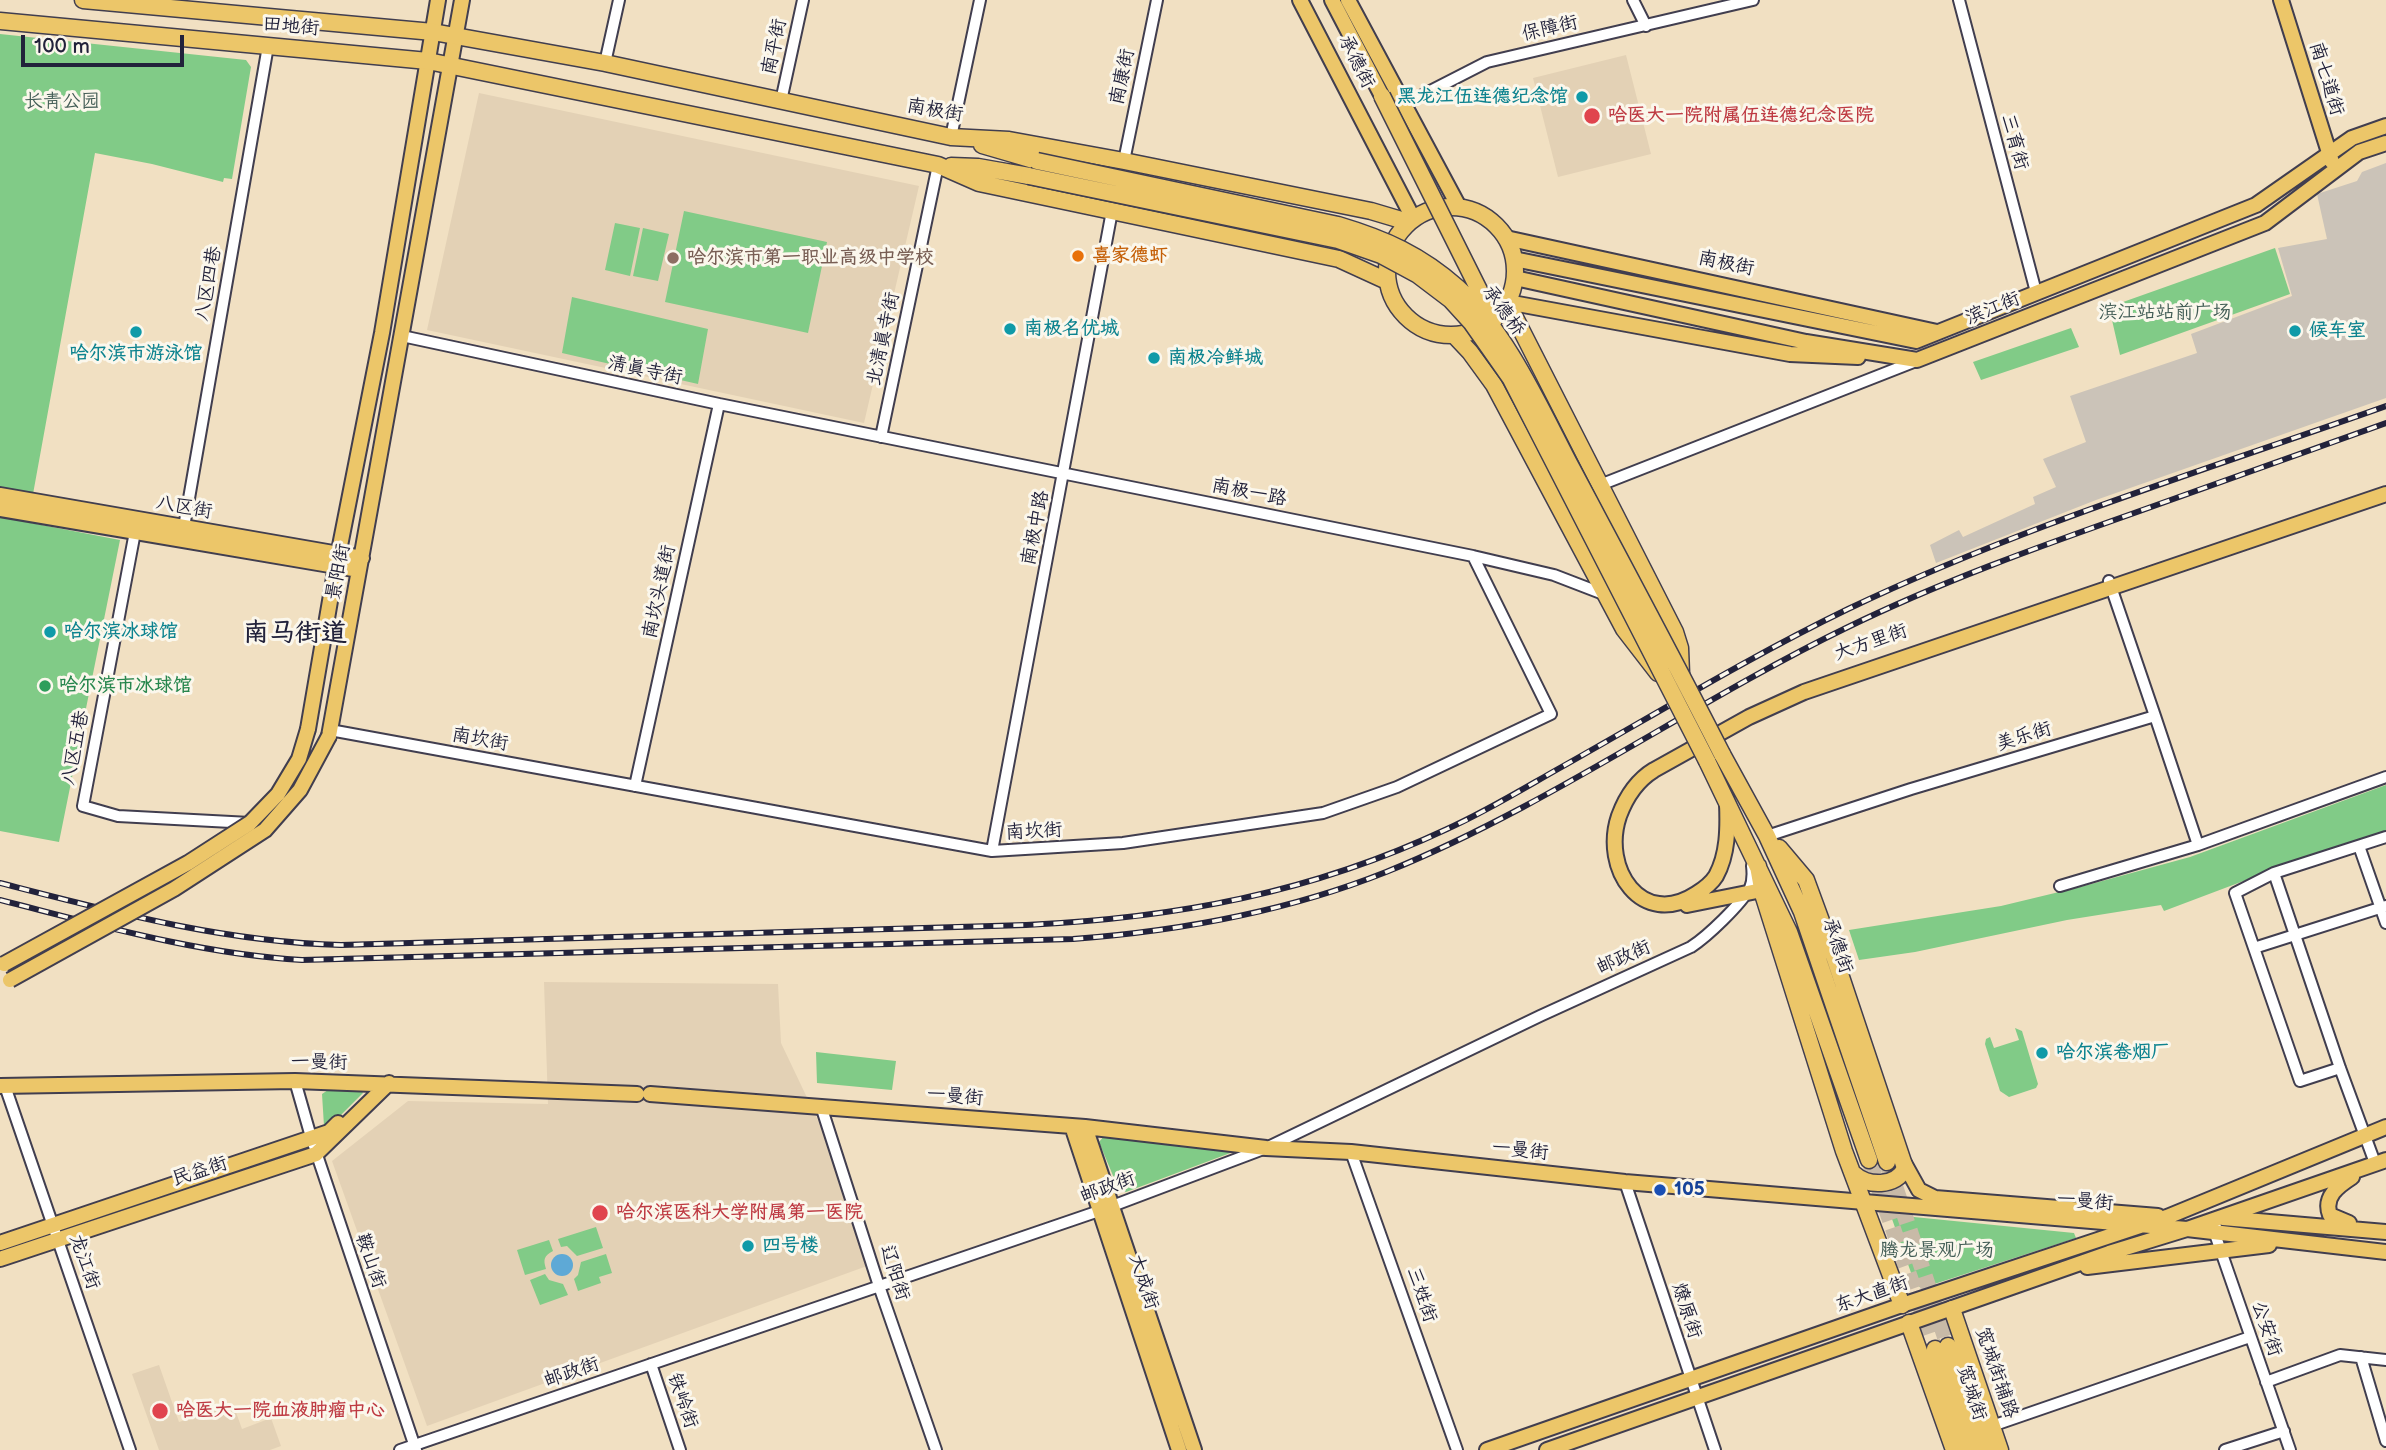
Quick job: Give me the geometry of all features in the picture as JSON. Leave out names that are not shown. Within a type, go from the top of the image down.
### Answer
[{"type":"highway","name":"田地街","points":[[83,0],[455,36]]},
{"type":"highway","name":"田地街","points":[[0,21],[428,61],[451,66]]},
{"type":"highway","name":"南极街","points":[[455,36],[605,63],[951,137],[1009,140],[1411,220]]},
{"type":"highway","points":[[451,66],[939,165],[979,183],[1339,259],[1387,281]]},
{"type":"highway","points":[[1382,96],[1521,372]]},
{"type":"highway","name":"承德桥","points":[[951,137],[1037,161],[1338,225],[1402,247],[1460,290],[1479,311],[1521,372],[1714,757]]},
{"type":"highway","name":"承德桥","points":[[939,165],[978,167],[1029,176],[1338,240],[1381,255],[1434,286],[1471,321],[1511,379],[1674,678]]},
{"type":"highway","points":[[1459,207],[1470,209],[1490,220],[1506,237],[1514,259],[1515,278],[1507,302],[1494,319],[1465,334],[1454,335],[1423,329],[1406,317],[1394,301],[1387,281],[1388,254],[1396,237],[1411,220],[1435,208],[1459,207]]},
{"type":"highway","points":[[1454,335],[1494,385],[1636,647],[1674,678],[1680,648],[1675,632],[1507,302]]},
{"type":"highway","points":[[1714,757],[1727,800],[1789,932],[1869,1160]]},
{"type":"highway","name":"承德街","points":[[1714,757],[1767,836],[1802,912],[1886,1163]]},
{"type":"highway","points":[[1767,836],[1806,880],[1904,1163],[1903,1173],[1897,1179],[1869,1183],[1854,1174]]},
{"type":"highway","points":[[1758,866],[1754,891],[1844,1151],[1902,1305]]},
{"type":"highway","name":"宽城街辅路","points":[[1952,1309],[2000,1450]]},
{"type":"highway","points":[[1909,1323],[1954,1450]]},
{"type":"highway","name":"宽城街","points":[[1968,1450],[1941,1348],[1984,1450]]},
{"type":"main road","name":"景阳街","points":[[2,965],[188,863],[250,823],[278,794],[299,759],[308,729],[337,560],[382,332],[438,0]]},
{"type":"main road","name":"景阳街","points":[[5,982],[174,889],[265,830],[300,790],[329,733],[462,0]]},
{"type":"main road","name":"承德街","points":[[1300,0],[1411,220]]},
{"type":"main road","points":[[1332,0],[1382,96]]},
{"type":"main road","points":[[1348,0],[1459,207]]},
{"type":"main road","name":"南七道街","points":[[2281,0],[2334,170]]},
{"type":"main road","name":"滨江街","points":[[1916,341],[2256,205],[2353,138],[2386,126]]},
{"type":"main road","name":"滨江街","points":[[1917,360],[2265,223],[2359,152],[2386,143]]},
{"type":"main road","name":"南极街","points":[[1506,237],[1937,332]]},
{"type":"main road","name":"南极街","points":[[1514,259],[1916,341]]},
{"type":"main road","points":[[1515,278],[1806,342],[1917,360]]},
{"type":"main road","points":[[1507,302],[1790,354],[1845,358],[1897,356]]},
{"type":"main road","name":"大方里街","points":[[1727,800],[1726,849],[1716,876],[1702,891],[1675,904],[1654,902],[1623,881],[1615,858],[1614,834],[1628,796],[1644,776],[1749,718],[1804,692],[2386,486]]},
{"type":"main road","name":"大方里街","points":[[1754,891],[1671,908],[1647,905],[1622,889],[1613,872],[1608,842],[1619,802],[1636,777],[1655,763],[1754,709],[1835,676],[2386,494]]},
{"type":"main road","name":"八区街","points":[[0,495],[184,527],[337,560]]},
{"type":"main road","name":"八区街","points":[[0,509],[135,532],[360,564]]},
{"type":"main road","name":"一曼街","points":[[3,1086],[384,1083],[643,1094],[821,1106],[1078,1126],[1266,1148],[1351,1152],[1626,1182],[2187,1229],[2386,1252]]},
{"type":"main road","name":"民益街","points":[[0,1259],[55,1232],[329,1132],[384,1083]]},
{"type":"main road","name":"民益街","points":[[0,1243],[55,1232],[316,1154],[384,1083]]},
{"type":"main road","name":"大成街","points":[[1078,1126],[1194,1450]]},
{"type":"main road","name":"东大直街","points":[[1487,1450],[1902,1305],[2167,1217],[2386,1127]]},
{"type":"main road","points":[[2370,1230],[2335,1219],[2330,1215],[2327,1205],[2339,1185],[2381,1162]]},
{"type":"main road","name":"东大直街","points":[[1547,1450],[2381,1162]]},
{"type":"main road","name":"一曼街","points":[[1904,1163],[1919,1190],[1935,1198],[2386,1232]]},
{"type":"main road","name":"大成街","points":[[1106,1208],[1179,1450]]},
{"type":"main road","points":[[2065,1269],[2291,1242]]},
{"type":"street","points":[[605,63],[619,0]]},
{"type":"street","name":"南平街","points":[[781,101],[803,0]]},
{"type":"street","points":[[951,137],[980,0]]},
{"type":"street","name":"南康街","points":[[1124,161],[1157,0]]},
{"type":"street","points":[[1633,0],[1646,26]]},
{"type":"street","name":"保障街","points":[[1403,105],[1487,62],[1754,0]]},
{"type":"street","name":"三育街","points":[[1959,0],[2036,292]]},
{"type":"street","name":"八区四巷","points":[[184,527],[268,46]]},
{"type":"street","name":"北清真寺街","points":[[881,437],[939,165]]},
{"type":"street","name":"南极中路","points":[[992,851],[1112,211]]},
{"type":"street","name":"清真寺街","points":[[402,336],[881,437]]},
{"type":"street","name":"滨江街","points":[[1600,485],[1917,360]]},
{"type":"street","name":"南坎头道街","points":[[635,786],[719,404]]},
{"type":"street","name":"南极一路","points":[[881,437],[1473,556],[1554,575],[1606,595]]},
{"type":"street","name":"八区五巷","points":[[135,532],[83,806],[118,816],[250,823]]},
{"type":"street","name":"南坎街","points":[[329,733],[992,851],[1123,843],[1323,813],[1397,786],[1551,714],[1473,556]]},
{"type":"street","points":[[2110,584],[2198,845]]},
{"type":"street","name":"美乐街","points":[[1767,836],[1910,789],[2155,716]]},
{"type":"street","points":[[2060,886],[2198,845],[2386,776]]},
{"type":"street","points":[[2340,1068],[2300,1081],[2235,893],[2274,873],[2386,837]]},
{"type":"street","points":[[2359,846],[2383,907],[2386,923]]},
{"type":"street","points":[[1751,850],[1751,886],[1754,891]]},
{"type":"street","points":[[2274,873],[2340,1068],[2365,1135],[2381,1162]]},
{"type":"street","name":"邮政街","points":[[400,1450],[415,1448],[650,1364],[1106,1208],[1266,1148],[1539,1016],[1691,947],[1754,891]]},
{"type":"street","points":[[2254,948],[2383,907]]},
{"type":"street","name":"鞍山街","points":[[295,1082],[310,1137],[415,1448]]},
{"type":"street","name":"龙江街","points":[[3,1086],[130,1450]]},
{"type":"street","name":"辽阳街","points":[[821,1106],[936,1450]]},
{"type":"street","name":"三姓街","points":[[1351,1152],[1457,1450]]},
{"type":"street","name":"燎原街","points":[[1626,1182],[1715,1450]]},
{"type":"street","points":[[2215,1234],[2218,1218]]},
{"type":"street","name":"公安街","points":[[2215,1234],[2290,1450]]},
{"type":"street","points":[[1992,1426],[2250,1337]]},
{"type":"street","points":[[2266,1382],[2340,1355],[2386,1360]]},
{"type":"street","points":[[2361,1357],[2386,1441]]},
{"type":"street","name":"铁岭街","points":[[650,1364],[680,1450]]},
{"type":"street","points":[[2225,1450],[2284,1431]]},
{"type":"shaded area","name":"哈医大一院附属伍连德纪念医院","points":[[1626,55],[1651,154],[1558,177],[1533,78]]},
{"type":"shaded area","name":"哈尔滨市第一职业高级中学校","points":[[479,93],[919,186],[864,423],[427,330]]},
{"type":"shaded area","points":[[2386,163],[2386,398],[2096,500],[1936,563],[1930,545],[1959,530],[1963,537],[2035,504],[2033,497],[2056,487],[2043,459],[2086,442],[2070,396],[2197,353],[2191,334],[2292,296],[2278,248],[2327,239],[2317,194],[2357,181],[2362,172]]},
{"type":"shaded area","name":"哈尔滨医科大学附属第一医院","points":[[544,982],[778,984],[781,1043],[822,1129],[867,1266],[427,1426],[332,1161],[408,1101],[548,1104]]},
{"type":"shaded area","name":"哈医大一院血液肿瘤中心","points":[[159,1365],[179,1422],[233,1404],[242,1429],[271,1418],[281,1446],[270,1450],[159,1450],[132,1374]]},
{"type":"green space","name":"长青公园","points":[[0,34],[246,60],[251,67],[232,179],[224,178],[223,182],[95,153],[33,494],[0,489]]},
{"type":"green space","points":[[684,211],[827,242],[808,333],[665,302]]},
{"type":"green space","points":[[615,223],[640,228],[630,276],[605,270]]},
{"type":"green space","points":[[643,228],[669,234],[658,281],[633,276]]},
{"type":"green space","name":"滨江站站前广场","points":[[2275,248],[2290,294],[2120,355],[2109,307]]},
{"type":"green space","points":[[572,297],[708,329],[698,384],[562,353]]},
{"type":"green space","points":[[2071,328],[2079,347],[1981,380],[1973,362]]},
{"type":"green space","name":"哈尔滨市冰球馆","points":[[0,517],[120,540],[59,842],[0,831]]},
{"type":"green space","points":[[2386,785],[2386,833],[2270,871],[2164,911],[2161,905],[2067,920],[1915,952],[1859,960],[1849,930],[2001,906],[2084,886],[2190,857]]},
{"type":"green space","points":[[2015,1028],[2022,1031],[2038,1084],[2036,1088],[2009,1097],[2000,1091],[1985,1044],[1990,1037],[1994,1048],[2019,1040]]},
{"type":"green space","points":[[816,1052],[896,1061],[892,1090],[817,1083]]},
{"type":"green space","points":[[331,1088],[360,1088],[363,1093],[328,1128],[324,1126],[322,1094]]},
{"type":"green space","points":[[1104,1136],[1231,1146],[1233,1152],[1126,1192],[1119,1190],[1099,1142]]},
{"type":"green space","name":"腾龙景观广场","points":[[1894,1215],[2074,1233],[2076,1238],[1922,1288],[1915,1284],[1892,1219]]},
{"type":"green space","points":[[596,1227],[603,1248],[577,1256],[567,1246],[561,1247],[558,1239]]},
{"type":"green space","points":[[549,1240],[553,1251],[545,1258],[546,1269],[525,1275],[517,1250]]},
{"type":"green space","points":[[606,1254],[612,1273],[599,1277],[601,1283],[578,1291],[574,1279],[578,1275],[581,1262]]},
{"type":"green space","points":[[545,1274],[549,1280],[563,1284],[568,1295],[540,1305],[530,1280]]},
{"type":"water","points":[[558,1254],[566,1254],[573,1261],[573,1269],[566,1276],[558,1276],[551,1269],[551,1261]]},
{"type":"tunnel","points":[[1869,1160],[1935,1349]]},
{"type":"tunnel","points":[[1887,1162],[1948,1346]]},
{"type":"railway","points":[[0,883],[127,915],[211,932],[297,943],[341,945],[1026,925],[1136,916],[1242,898],[1345,870],[1461,822],[1774,647],[1913,579],[2114,500],[2386,406]]},
{"type":"railway","points":[[0,900],[187,945],[302,960],[1073,939],[1153,931],[1232,918],[1348,886],[1446,846],[1561,786],[1788,658],[1917,595],[2063,538],[2386,423]]},
{"type":"place","name":"黑龙江伍连德纪念馆","points":[[1582,97]]},
{"type":"place","name":"哈医大一院附属伍连德纪念医院","points":[[1592,116]]},
{"type":"place","name":"喜家德虾","points":[[1078,256]]},
{"type":"place","name":"哈尔滨市第一职业高级中学校","points":[[673,258]]},
{"type":"place","name":"南极名优城","points":[[1010,329]]},
{"type":"place","name":"候车室","points":[[2295,331]]},
{"type":"place","name":"哈尔滨市游泳馆","points":[[136,332]]},
{"type":"place","name":"南极冷鲜城","points":[[1154,358]]},
{"type":"place","name":"哈尔滨冰球馆","points":[[50,632]]},
{"type":"place","name":"哈尔滨市冰球馆","points":[[45,686]]},
{"type":"place","name":"哈尔滨卷烟厂","points":[[2042,1053]]},
{"type":"place","name":"105","points":[[1660,1190]]},
{"type":"place","name":"哈尔滨医科大学附属第一医院","points":[[600,1213]]},
{"type":"place","name":"四号楼","points":[[748,1246]]},
{"type":"place","name":"哈医大一院血液肿瘤中心","points":[[160,1411]]},
{"type":"district","name":"南马街道","points":[[295,634]]}]
